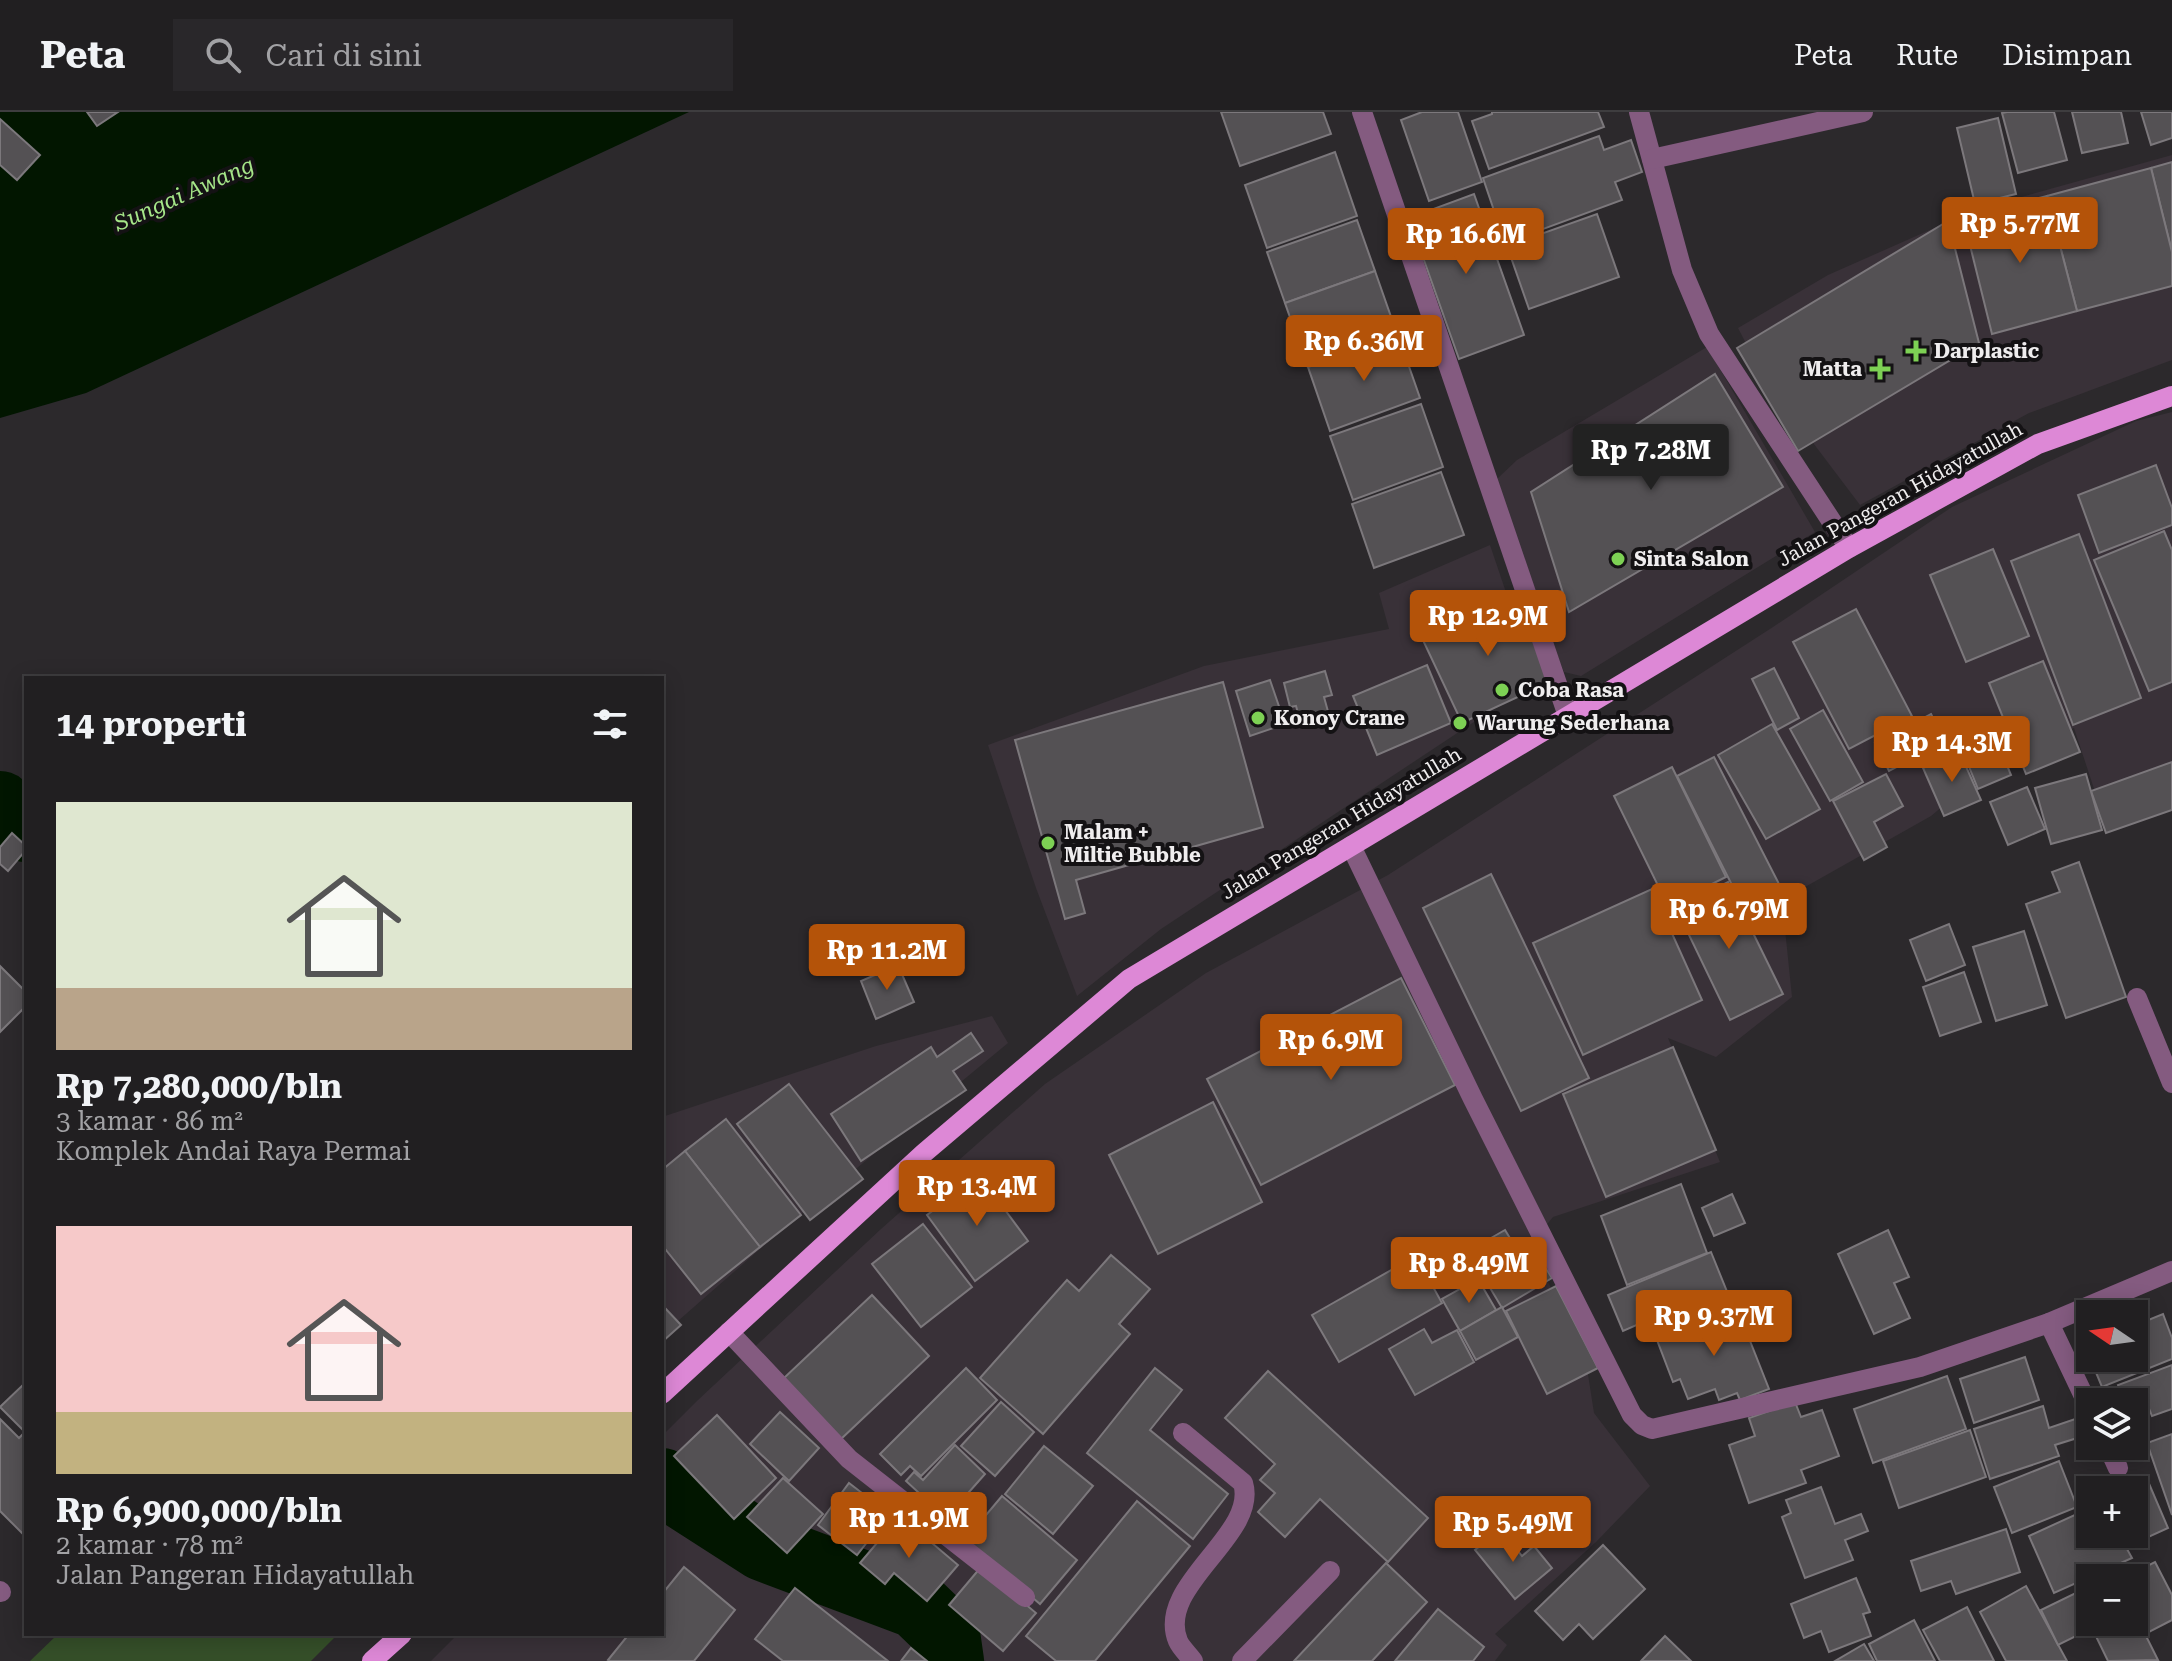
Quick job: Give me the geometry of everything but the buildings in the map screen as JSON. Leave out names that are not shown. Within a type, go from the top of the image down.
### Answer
[{"type":"main road","name":"Jalan Pangeran Hidayatullah","points":[[664,1392],[924,1153],[1129,979],[1849,548],[2038,444],[2172,396]]},
{"type":"main road","points":[[372,1661],[400,1636]]},
{"type":"street","points":[[1362,112],[1568,716]]},
{"type":"street","points":[[1639,112],[1682,270],[1709,334],[1849,548]]},
{"type":"street","points":[[1652,159],[1863,112]]},
{"type":"street","points":[[1351,846],[1632,1415],[1642,1425],[1652,1429],[1920,1367],[2049,1323],[2172,1271]]},
{"type":"street","points":[[2137,998],[2172,1083]]},
{"type":"street","points":[[2049,1323],[2080,1388]]},
{"type":"street","points":[[729,1332],[849,1459],[1025,1597]]},
{"type":"street","points":[[1183,1433],[1243,1483],[1245,1491],[1243,1511],[1183,1594],[1176,1617],[1178,1640],[1193,1661]]},
{"type":"street","points":[[2114,1460],[2118,1468]]},
{"type":"street","points":[[1242,1661],[1330,1571]]},
{"type":"shaded area","points":[[2172,155],[2172,360],[2029,413],[1860,505],[1764,378],[1738,328],[1828,275],[1975,210]]},
{"type":"shaded area","points":[[1707,347],[1815,532],[1581,676],[1564,672],[1496,502],[1497,479],[1517,460]]},
{"type":"shaded area","points":[[2172,412],[2172,807],[2105,822],[2074,728],[2004,755],[1931,816],[1782,900],[1792,997],[1716,1057],[1668,1038],[1720,1162],[1553,1217],[1531,1244],[1587,1368],[1594,1413],[1650,1486],[1596,1542],[1495,1634],[1507,1645],[1495,1661],[986,1661],[856,1574],[794,1555],[664,1467],[664,1434],[881,1229],[1045,1084],[1206,973],[1388,875],[1773,627],[1952,507],[2136,421]]},
{"type":"shaded area","points":[[1490,545],[1536,681],[1161,929],[1077,996],[1036,888],[988,745],[1204,666],[1389,629],[1379,593]]},
{"type":"shaded area","points":[[992,1016],[1008,1043],[776,1235],[664,1333],[664,1116],[876,1046]]},
{"type":"shaded area","points":[[664,1506],[785,1569],[886,1607],[936,1639],[937,1657],[942,1661],[431,1661],[456,1636],[664,1636]]},
{"type":"green space","points":[[56,1636],[336,1636],[311,1661],[30,1661]]},
{"type":"water","name":"Sungai Awang","points":[[0,112],[689,112],[86,393],[0,418]]},
{"type":"waterway","points":[[0,805],[24,826]]},
{"type":"waterway","points":[[664,1483],[763,1547],[917,1605],[946,1633],[950,1661]]},
{"type":"place","name":"Darplastic","points":[[1916,351]]},
{"type":"place","name":"Matta","points":[[1880,369]]},
{"type":"place","name":"Sinta Salon","points":[[1618,559]]},
{"type":"place","name":"Coba Rasa","points":[[1502,690]]},
{"type":"place","name":"Konoy Crane","points":[[1258,718]]},
{"type":"place","name":"Warung Sederhana","points":[[1460,723]]},
{"type":"place","name":"Malam + Miltie Bubble","points":[[1048,843]]}]
